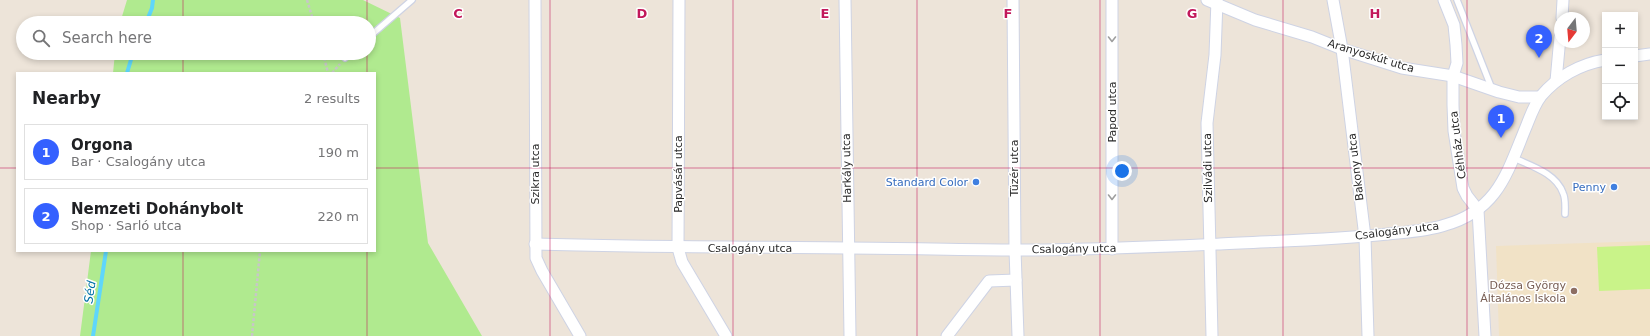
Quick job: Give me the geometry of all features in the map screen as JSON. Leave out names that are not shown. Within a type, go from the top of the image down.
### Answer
[{"type":"street","name":"Szikra utca","points":[[535,0],[536,258],[580,336]]},
{"type":"street","name":"Papvásár utca","points":[[678,0],[678,248],[682,262],[726,336]]},
{"type":"street","name":"Harkály utca","points":[[845,0],[850,336]]},
{"type":"street","name":"Tüzér utca","points":[[1013,0],[1015,250],[1018,336]]},
{"type":"street","name":"Papod utca","points":[[1112,0],[1112,249]]},
{"type":"street","name":"Bakony utca","points":[[1333,0],[1342,49],[1365,236],[1368,336]]},
{"type":"street","name":"Céhház utca","points":[[1444,0],[1454,25],[1457,63],[1453,76],[1454,131],[1463,188],[1467,196],[1478,210]]},
{"type":"street","points":[[1562,12],[1563,0]]},
{"type":"street","name":"Aranyoskút utca","points":[[1213,2],[1238,14],[1312,37],[1342,49],[1402,68],[1453,76],[1492,90],[1519,97],[1540,98]]},
{"type":"street","name":"Szilvádi utca","points":[[1212,336],[1207,123],[1215,55],[1213,2]]},
{"type":"street","points":[[1556,81],[1559,48]]},
{"type":"street","points":[[1638,56],[1650,54]]},
{"type":"street","points":[[1540,98],[1556,81],[1568,73],[1594,62],[1602,61]]},
{"type":"street","name":"Csalogány utca","points":[[535,244],[678,248],[1015,250],[1112,249],[1365,236],[1443,226],[1467,218],[1495,195],[1508,173],[1529,119],[1540,98]]},
{"type":"street","points":[[1478,210],[1485,336]]},
{"type":"street","points":[[947,336],[989,282],[1016,280]]},
{"type":"lane","points":[[376,31],[412,0]]},
{"type":"lane","points":[[1457,0],[1492,90]]},
{"type":"lane","points":[[1514,158],[1546,173],[1558,182],[1564,194],[1565,214]]},
{"type":"path","points":[[307,0],[312,16]]},
{"type":"path","points":[[325,60],[328,72]]},
{"type":"path","points":[[252,336],[260,252]]},
{"type":"shaded area","name":"Dózsa György Általános Iskola","points":[[1650,241],[1650,336],[1499,336],[1496,246]]},
{"type":"green space","points":[[127,0],[363,0],[400,18],[428,243],[482,336],[80,336],[91,252],[376,252],[376,72],[113,72],[114,60],[376,60],[376,16],[122,16]]},
{"type":"green space","points":[[1650,245],[1650,289],[1599,291],[1597,247]]},
{"type":"waterway","name":"Séd","points":[[149,16],[153,0]]},
{"type":"waterway","name":"Séd","points":[[127,72],[131,60]]},
{"type":"waterway","name":"Séd","points":[[93,336],[106,252]]},
{"type":"place","name":"Nemzeti Dohánybolt","points":[[1539,58]]},
{"type":"place","name":"Orgona","points":[[1501,138]]},
{"type":"place","name":"Standard Color","points":[[976,182]]},
{"type":"place","name":"Penny","points":[[1614,187]]},
{"type":"place","name":"Dózsa György Általános Iskola","points":[[1574,291]]}]
